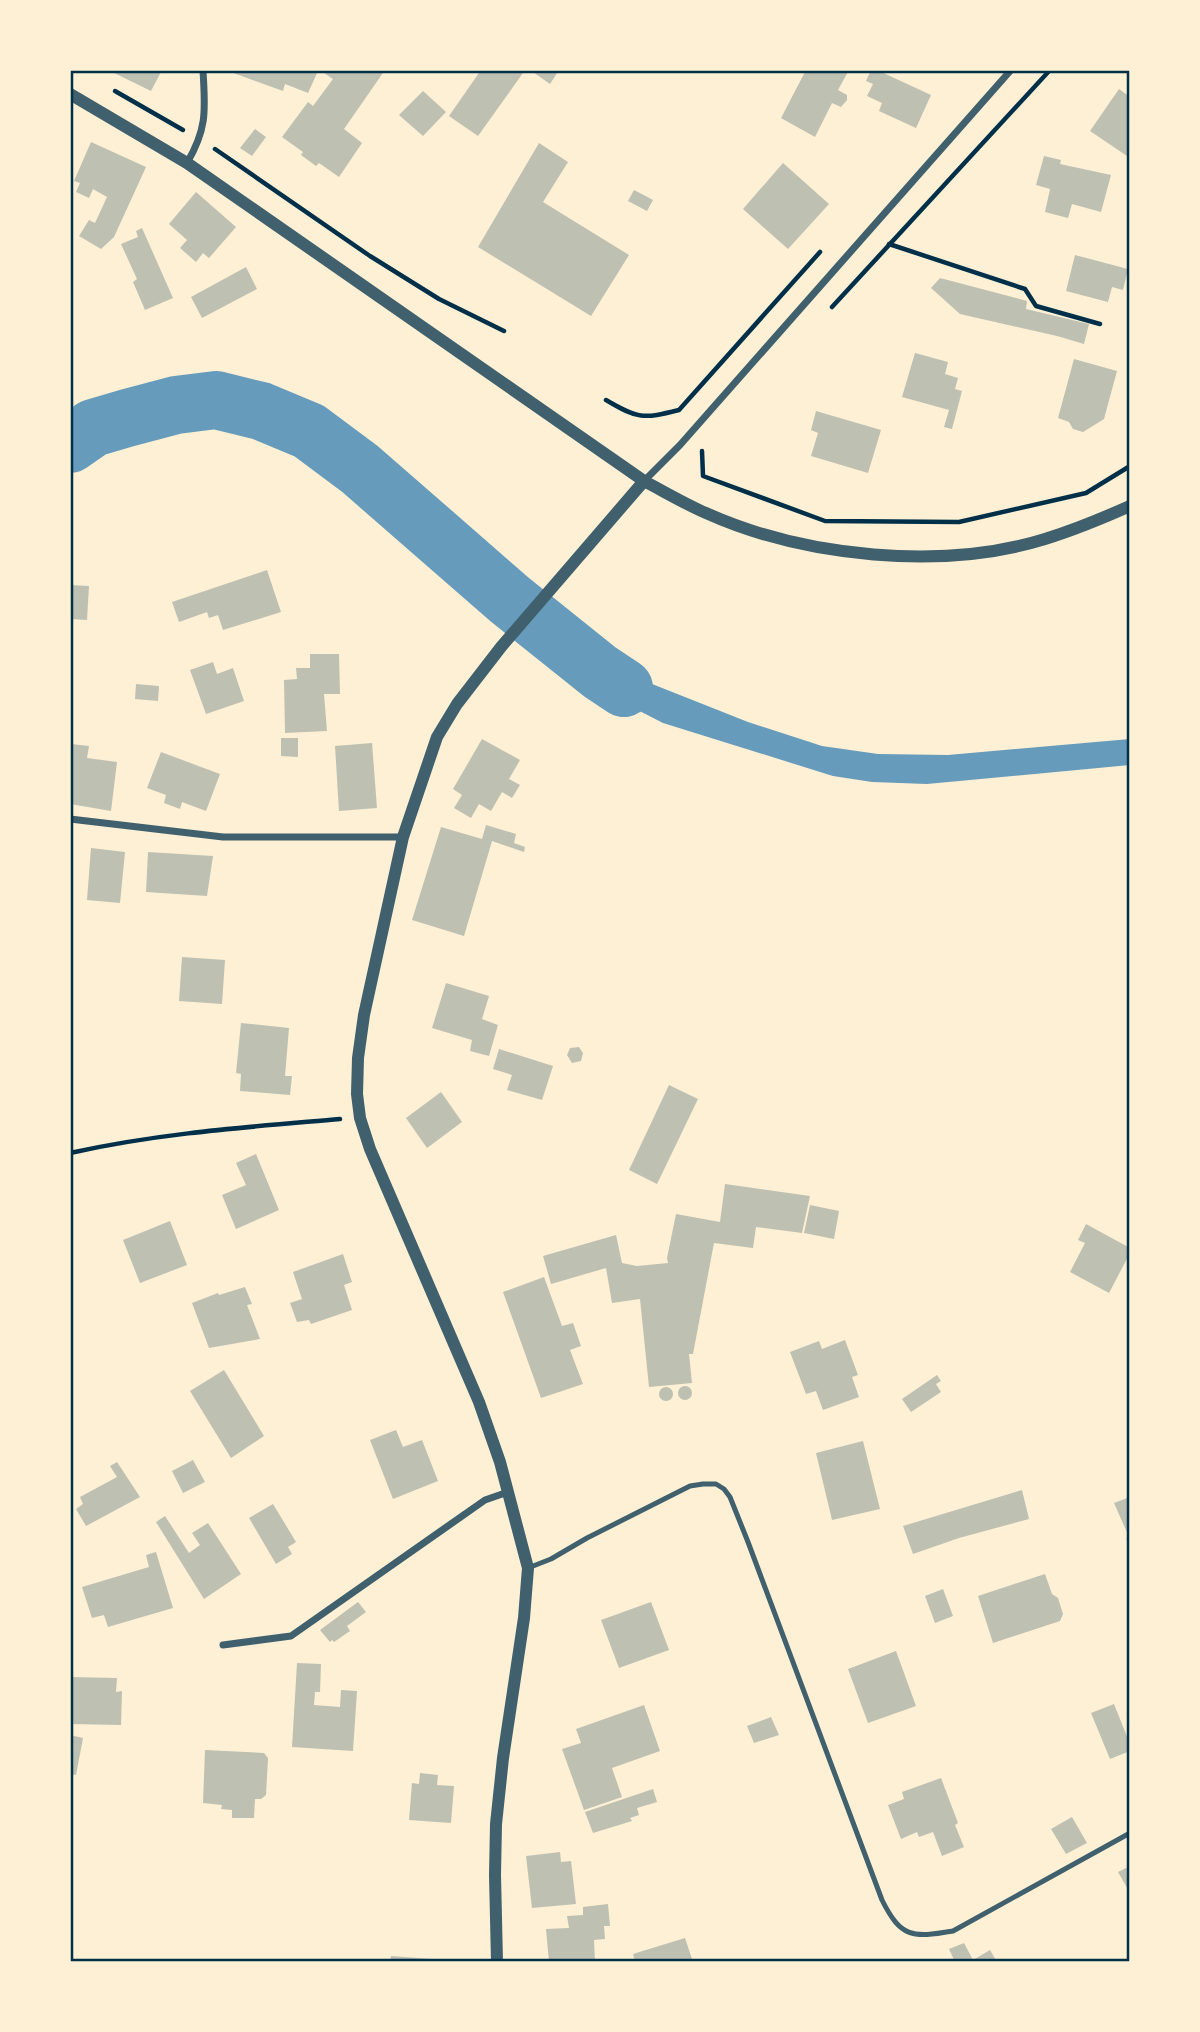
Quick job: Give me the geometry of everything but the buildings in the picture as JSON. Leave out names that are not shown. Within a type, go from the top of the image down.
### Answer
[{"type":"street","points":[[187,163],[201,140],[205,110],[202,70]]},
{"type":"street","points":[[497,1962],[496,1824],[528,1569],[508,1492],[479,1402],[359,1118],[358,1058],[364,1015],[403,837],[436,737],[500,647],[644,481],[680,445],[1011,70]]},
{"type":"street","points":[[70,94],[187,163],[644,481],[706,513],[765,535],[828,550],[907,556],[981,553],[1044,539],[1130,506]]},
{"type":"street","points":[[70,819],[223,837],[403,837]]},
{"type":"street","points":[[223,1645],[291,1636],[485,1500],[508,1492]]},
{"type":"lane","points":[[528,1569],[690,1486],[716,1484],[724,1489],[730,1497],[748,1542],[882,1900],[893,1921],[905,1931],[926,1936],[953,1931],[1130,1833]]},
{"type":"path","points":[[824,316],[1050,70]]},
{"type":"path","points":[[108,87],[226,155],[370,256],[439,299],[504,331]]},
{"type":"path","points":[[863,236],[1025,289],[1036,306],[1100,324]]},
{"type":"path","points":[[606,400],[629,414],[649,417],[679,410],[825,247]]},
{"type":"path","points":[[710,441],[702,450],[703,476],[825,521],[959,522],[1086,493],[1130,466]]},
{"type":"path","points":[[337,1110],[339,1119]]},
{"type":"path","points":[[70,1153],[124,1141],[359,1118]]},
{"type":"water","points":[[567,631],[604,660],[647,682],[748,722],[822,746],[878,754],[948,755],[1130,739],[1130,765],[927,784],[872,782],[833,776],[663,723],[622,702],[551,650]]},
{"type":"waterway","points":[[70,444],[93,428],[176,405],[216,400],[261,411],[309,431],[360,469],[509,599],[624,688]]}]
